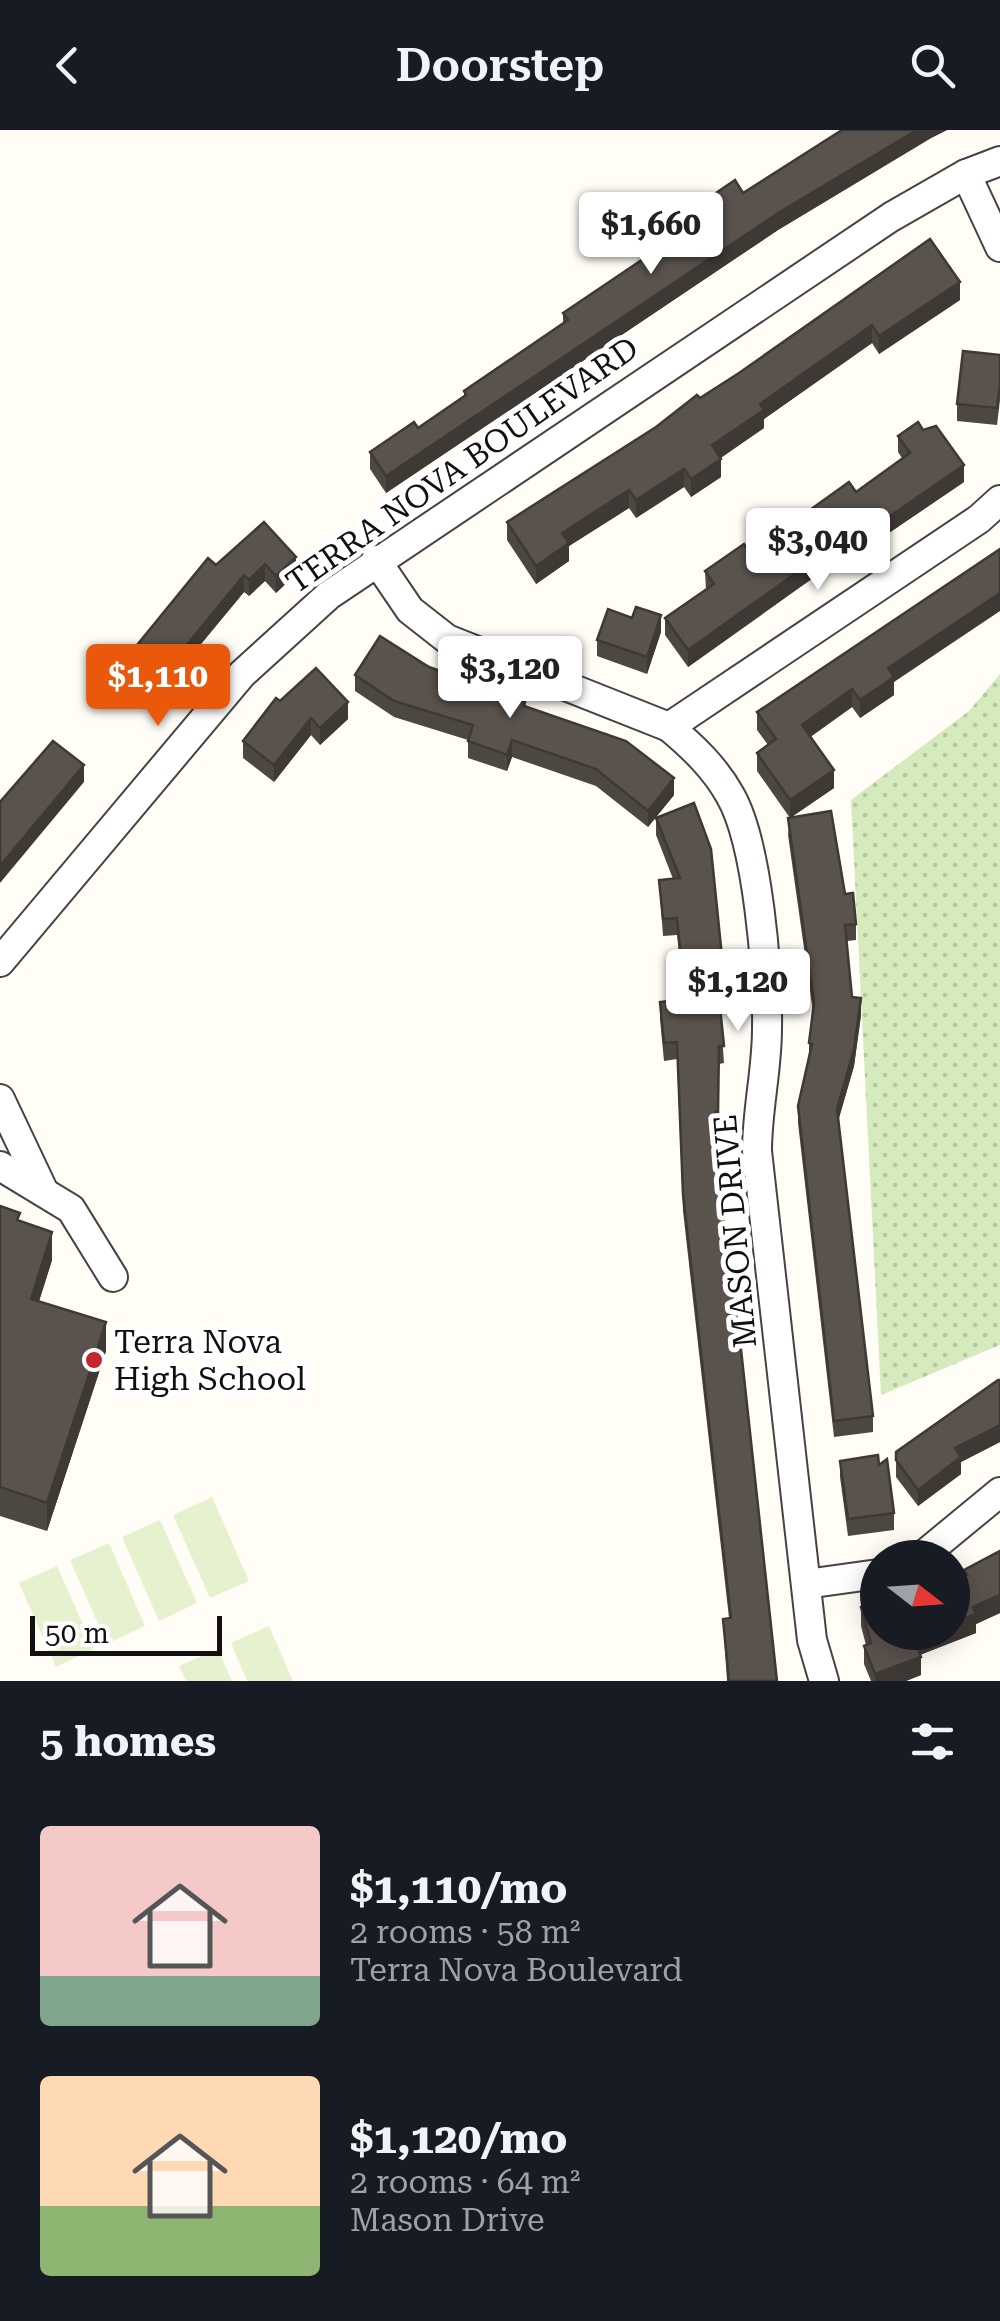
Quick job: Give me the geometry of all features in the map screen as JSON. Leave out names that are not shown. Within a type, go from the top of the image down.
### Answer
[{"type":"street","name":"TERRA NOVA BOULEVARD","points":[[0,962],[242,674],[286,631],[376,560],[891,217],[966,174],[1000,162]]},
{"type":"street","points":[[966,174],[1000,247]]},
{"type":"street","points":[[669,727],[980,519],[1000,500]]},
{"type":"street","name":"MASON DRIVE","points":[[376,560],[410,610],[447,640],[669,727],[693,747],[732,797],[752,867],[767,1030],[757,1151],[812,1640],[824,1681]]},
{"type":"street","points":[[0,1099],[45,1193]]},
{"type":"street","points":[[0,1166],[71,1209],[113,1276]]},
{"type":"street","points":[[942,1540],[1000,1492]]},
{"type":"street","points":[[806,1584],[860,1576]]},
{"type":"green space","points":[[1000,674],[1000,1345],[881,1395],[851,800],[969,711]]},
{"type":"green space","points":[[212,1497],[249,1581],[210,1598],[173,1515]]},
{"type":"green space","points":[[160,1520],[197,1603],[159,1621],[122,1537]]},
{"type":"green space","points":[[109,1543],[145,1626],[107,1644],[70,1560]]},
{"type":"green space","points":[[57,1566],[94,1649],[56,1667],[19,1583]]},
{"type":"green space","points":[[269,1626],[293,1681],[247,1681],[231,1643]]},
{"type":"green space","points":[[218,1649],[232,1681],[186,1681],[179,1666]]},
{"type":"building","points":[[842,130],[917,130],[778,213],[386,476],[370,452],[414,422],[418,428],[466,395],[464,391],[568,320],[563,313],[658,249],[650,238],[735,180],[743,193]]},
{"type":"building","points":[[930,239],[960,282],[879,336],[872,325],[760,404],[764,410],[712,445],[721,459],[691,479],[684,469],[636,500],[629,490],[562,533],[569,543],[536,566],[507,522],[656,427],[697,395],[700,398],[739,373]]},
{"type":"building","points":[[963,351],[1000,355],[997,408],[957,404]]},
{"type":"building","points":[[918,422],[923,430],[936,426],[964,465],[883,521],[879,514],[688,650],[665,618],[714,584],[705,571],[786,519],[789,525],[849,482],[856,492],[910,453],[898,436]]},
{"type":"building","points":[[264,522],[296,557],[276,576],[265,564],[249,580],[244,575],[167,669],[137,645],[208,558],[216,565]]},
{"type":"building","points":[[1000,549],[1000,593],[888,668],[894,677],[860,700],[852,689],[802,725],[834,770],[790,800],[757,753],[776,739],[757,712]]},
{"type":"building","points":[[636,607],[661,615],[647,657],[597,640],[608,609],[632,618]]},
{"type":"building","points":[[380,636],[429,667],[525,702],[524,706],[626,741],[674,778],[648,811],[596,769],[512,740],[507,755],[468,741],[473,725],[394,701],[355,675]]},
{"type":"building","points":[[316,668],[348,702],[320,728],[311,718],[274,765],[243,741],[276,698],[280,701]]},
{"type":"building","points":[[53,741],[84,765],[0,866],[0,802]]},
{"type":"building","points":[[694,803],[711,849],[725,986],[718,987],[724,1046],[719,1046],[715,1112],[727,1261],[739,1331],[777,1681],[729,1681],[723,1619],[731,1618],[683,1194],[677,1042],[664,1043],[660,1002],[685,999],[677,918],[663,919],[659,880],[680,878],[656,818]]},
{"type":"building","points":[[831,811],[845,894],[853,893],[856,924],[845,925],[852,997],[861,998],[854,1049],[837,1109],[873,1416],[834,1421],[798,1106],[812,1044],[809,1043],[814,1003],[788,818]]},
{"type":"building","points":[[0,1206],[20,1213],[17,1220],[52,1232],[31,1299],[106,1322],[47,1503],[0,1487]]},
{"type":"building","points":[[998,1380],[1000,1425],[955,1448],[961,1457],[918,1490],[896,1460],[896,1452]]},
{"type":"building","points":[[878,1455],[879,1465],[887,1459],[894,1513],[848,1519],[840,1461]]},
{"type":"building","points":[[1000,1551],[1000,1595],[973,1607],[976,1614],[970,1616],[970,1567]]},
{"type":"building","points":[[866,1650],[918,1650],[921,1657],[875,1674]]},
{"type":"place","name":"Terra Nova High School","points":[[94,1360]]}]
